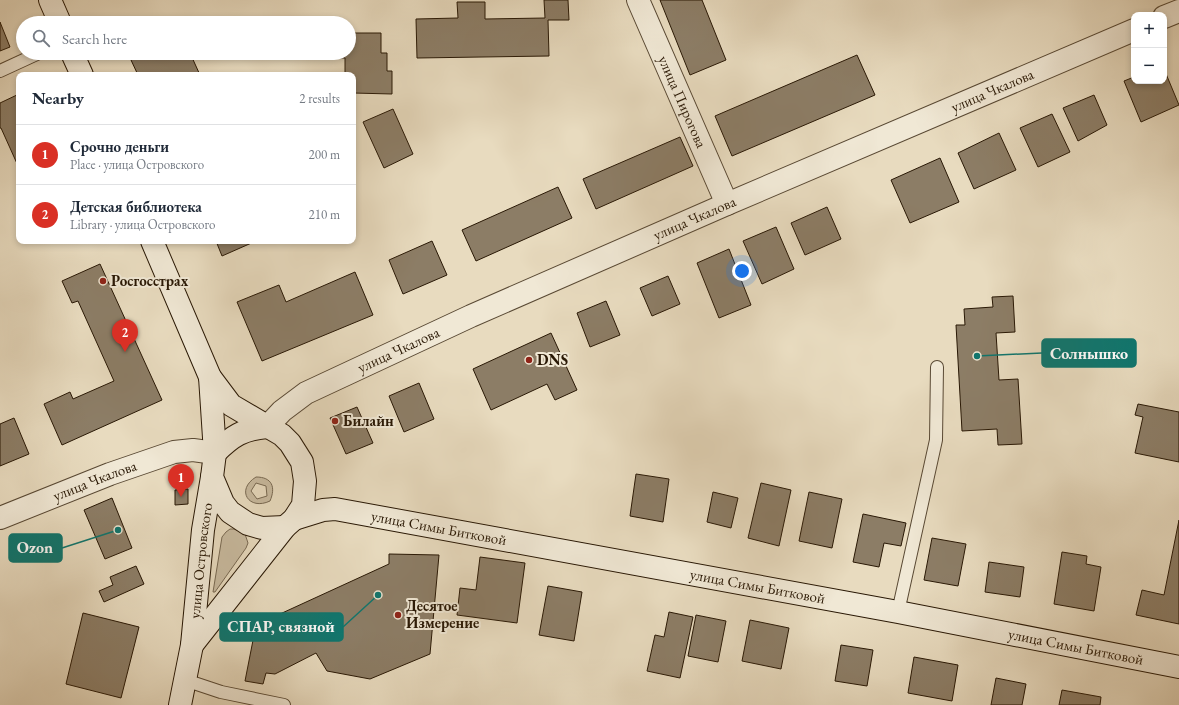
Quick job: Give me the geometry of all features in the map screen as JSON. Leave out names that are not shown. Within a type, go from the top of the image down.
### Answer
[{"type":"street","points":[[50,0],[57,16]]},
{"type":"street","name":"улица Пирогова","points":[[638,0],[727,204]]},
{"type":"street","points":[[1167,16],[1179,11]]},
{"type":"street","name":"улица Чкалова","points":[[267,427],[282,410],[306,393],[471,316],[727,204],[1131,31]]},
{"type":"street","points":[[75,60],[81,72]]},
{"type":"street","points":[[153,244],[210,377],[231,405],[282,435],[290,443],[302,462],[305,482],[303,506],[289,523]]},
{"type":"street","points":[[210,377],[215,452],[212,478],[223,503],[230,512],[248,524],[262,528],[289,523],[322,510],[335,509]]},
{"type":"street","points":[[215,452],[229,439],[241,433],[252,428],[267,427]]},
{"type":"street","name":"улица Чкалова","points":[[0,518],[110,474],[174,452],[193,450],[215,452]]},
{"type":"street","name":"улица Островского","points":[[180,705],[192,645],[203,530],[212,478]]},
{"type":"street","points":[[305,486],[320,501],[335,509]]},
{"type":"street","name":"улица Симы Битковой","points":[[335,509],[898,612],[1179,667]]},
{"type":"street","name":"улица Островского","points":[[192,645],[289,523]]},
{"type":"lane","points":[[0,71],[24,60]]},
{"type":"lane","points":[[898,612],[936,440],[936,367]]},
{"type":"lane","points":[[185,680],[220,692],[284,705]]},
{"type":"shaded area","points":[[256,477],[261,477],[269,481],[273,491],[270,501],[256,503],[247,498],[246,488]],"holes":[[[256,483],[266,486],[267,496],[257,499],[251,491]]]},
{"type":"shaded area","points":[[230,529],[234,529],[245,534],[248,543],[215,592],[213,592],[222,537]]},
{"type":"building","points":[[544,0],[568,0],[569,20],[548,20],[549,56],[417,58],[416,19],[458,18],[457,2],[485,2],[485,19],[545,18]]},
{"type":"building","points":[[660,0],[702,0],[726,60],[690,75]]},
{"type":"building","points":[[0,22],[10,47],[0,51]]},
{"type":"building","points":[[356,33],[381,33],[381,53],[387,53],[387,71],[392,71],[392,94],[356,93],[356,72],[345,72],[345,60],[356,60]]},
{"type":"building","points":[[857,55],[875,95],[732,156],[715,116]]},
{"type":"building","points":[[131,60],[193,60],[199,72],[137,72]]},
{"type":"building","points":[[1167,76],[1179,105],[1141,122],[1124,81],[1131,78],[1131,84],[1167,84]]},
{"type":"building","points":[[16,95],[16,161],[0,128],[0,103]]},
{"type":"building","points":[[1094,95],[1107,125],[1078,141],[1063,108]]},
{"type":"building","points":[[393,109],[413,154],[384,168],[363,122]]},
{"type":"building","points":[[1052,114],[1070,152],[1038,167],[1020,128]]},
{"type":"building","points":[[999,133],[1016,170],[974,189],[958,153]]},
{"type":"building","points":[[680,137],[693,166],[596,209],[583,179]]},
{"type":"building","points":[[940,158],[959,202],[910,223],[891,180]]},
{"type":"building","points":[[558,187],[572,218],[476,261],[462,230]]},
{"type":"building","points":[[827,207],[841,239],[805,255],[791,223]]},
{"type":"building","points":[[776,227],[794,269],[762,284],[743,241]]},
{"type":"building","points":[[432,241],[447,275],[403,294],[389,260]]},
{"type":"building","points":[[217,244],[249,244],[222,256]]},
{"type":"building","points":[[729,249],[751,305],[719,318],[697,263]]},
{"type":"building","points":[[100,264],[162,400],[62,445],[44,404],[70,392],[73,399],[114,381],[78,301],[72,303],[62,281]]},
{"type":"building","points":[[355,272],[373,315],[262,361],[237,302],[279,285],[286,302]]},
{"type":"building","points":[[668,276],[680,304],[652,316],[640,288]]},
{"type":"building","points":[[1013,296],[1015,332],[996,333],[999,380],[1018,379],[1022,444],[998,445],[997,429],[962,431],[956,325],[965,325],[964,309],[993,307],[992,297]]},
{"type":"building","points":[[606,301],[620,335],[590,347],[577,313]]},
{"type":"building","points":[[551,333],[577,390],[555,400],[547,384],[491,410],[473,369]]},
{"type":"building","points":[[419,383],[434,419],[404,432],[389,396]]},
{"type":"building","points":[[1138,404],[1179,412],[1179,462],[1135,453],[1143,417],[1135,415]]},
{"type":"building","points":[[357,407],[373,443],[346,454],[330,418]]},
{"type":"building","points":[[14,418],[29,454],[0,466],[0,424]]},
{"type":"building","points":[[636,474],[669,479],[663,522],[630,516]]},
{"type":"building","points":[[761,483],[791,490],[779,546],[748,538]]},
{"type":"building","points":[[188,489],[188,504],[175,505],[175,490]]},
{"type":"building","points":[[713,492],[738,498],[731,528],[707,522]]},
{"type":"building","points":[[809,492],[842,499],[832,548],[799,541]]},
{"type":"building","points":[[112,498],[132,548],[105,559],[84,510]]},
{"type":"building","points":[[863,514],[906,523],[901,546],[884,543],[879,567],[853,562]]},
{"type":"building","points":[[1179,520],[1179,624],[1136,615],[1142,590],[1164,595]]},
{"type":"building","points":[[932,538],[966,544],[958,586],[924,580]]},
{"type":"building","points":[[1062,552],[1087,556],[1086,564],[1101,567],[1094,611],[1054,604]]},
{"type":"building","points":[[389,554],[439,555],[430,654],[370,679],[327,671],[316,653],[275,674],[266,673],[263,684],[245,681],[256,625],[389,564]]},
{"type":"building","points":[[480,557],[525,563],[517,623],[457,615],[460,588],[476,590]]},
{"type":"building","points":[[989,562],[1024,567],[1020,597],[985,592]]},
{"type":"building","points":[[136,566],[144,584],[104,602],[99,591],[113,585],[110,577]]},
{"type":"building","points":[[548,586],[582,592],[574,641],[539,635]]},
{"type":"building","points":[[669,612],[693,617],[680,678],[647,671],[655,635],[664,637]]},
{"type":"building","points":[[83,613],[139,627],[121,698],[66,684]]},
{"type":"building","points":[[696,615],[726,621],[718,662],[688,656]]},
{"type":"building","points":[[750,620],[789,628],[781,669],[742,661]]},
{"type":"building","points":[[841,645],[873,650],[867,686],[835,681]]},
{"type":"building","points":[[914,657],[958,665],[952,701],[908,693]]},
{"type":"building","points":[[996,678],[1026,684],[1022,705],[991,705]]},
{"type":"building","points":[[1062,690],[1101,697],[1100,705],[1059,705]]},
{"type":"place","name":"Росгосстрах","points":[[103,281]]},
{"type":"place","name":"Детская библиотека","points":[[125,352]]},
{"type":"place","name":"Солнышко","points":[[977,356]]},
{"type":"place","name":"DNS","points":[[529,360]]},
{"type":"place","name":"Билайн","points":[[335,421]]},
{"type":"place","name":"Срочно деньги","points":[[181,497]]},
{"type":"place","name":"Ozon","points":[[118,530]]},
{"type":"place","name":"СПАР, связной","points":[[378,595]]},
{"type":"place","name":"Десятое Измерение","points":[[398,615]]}]
